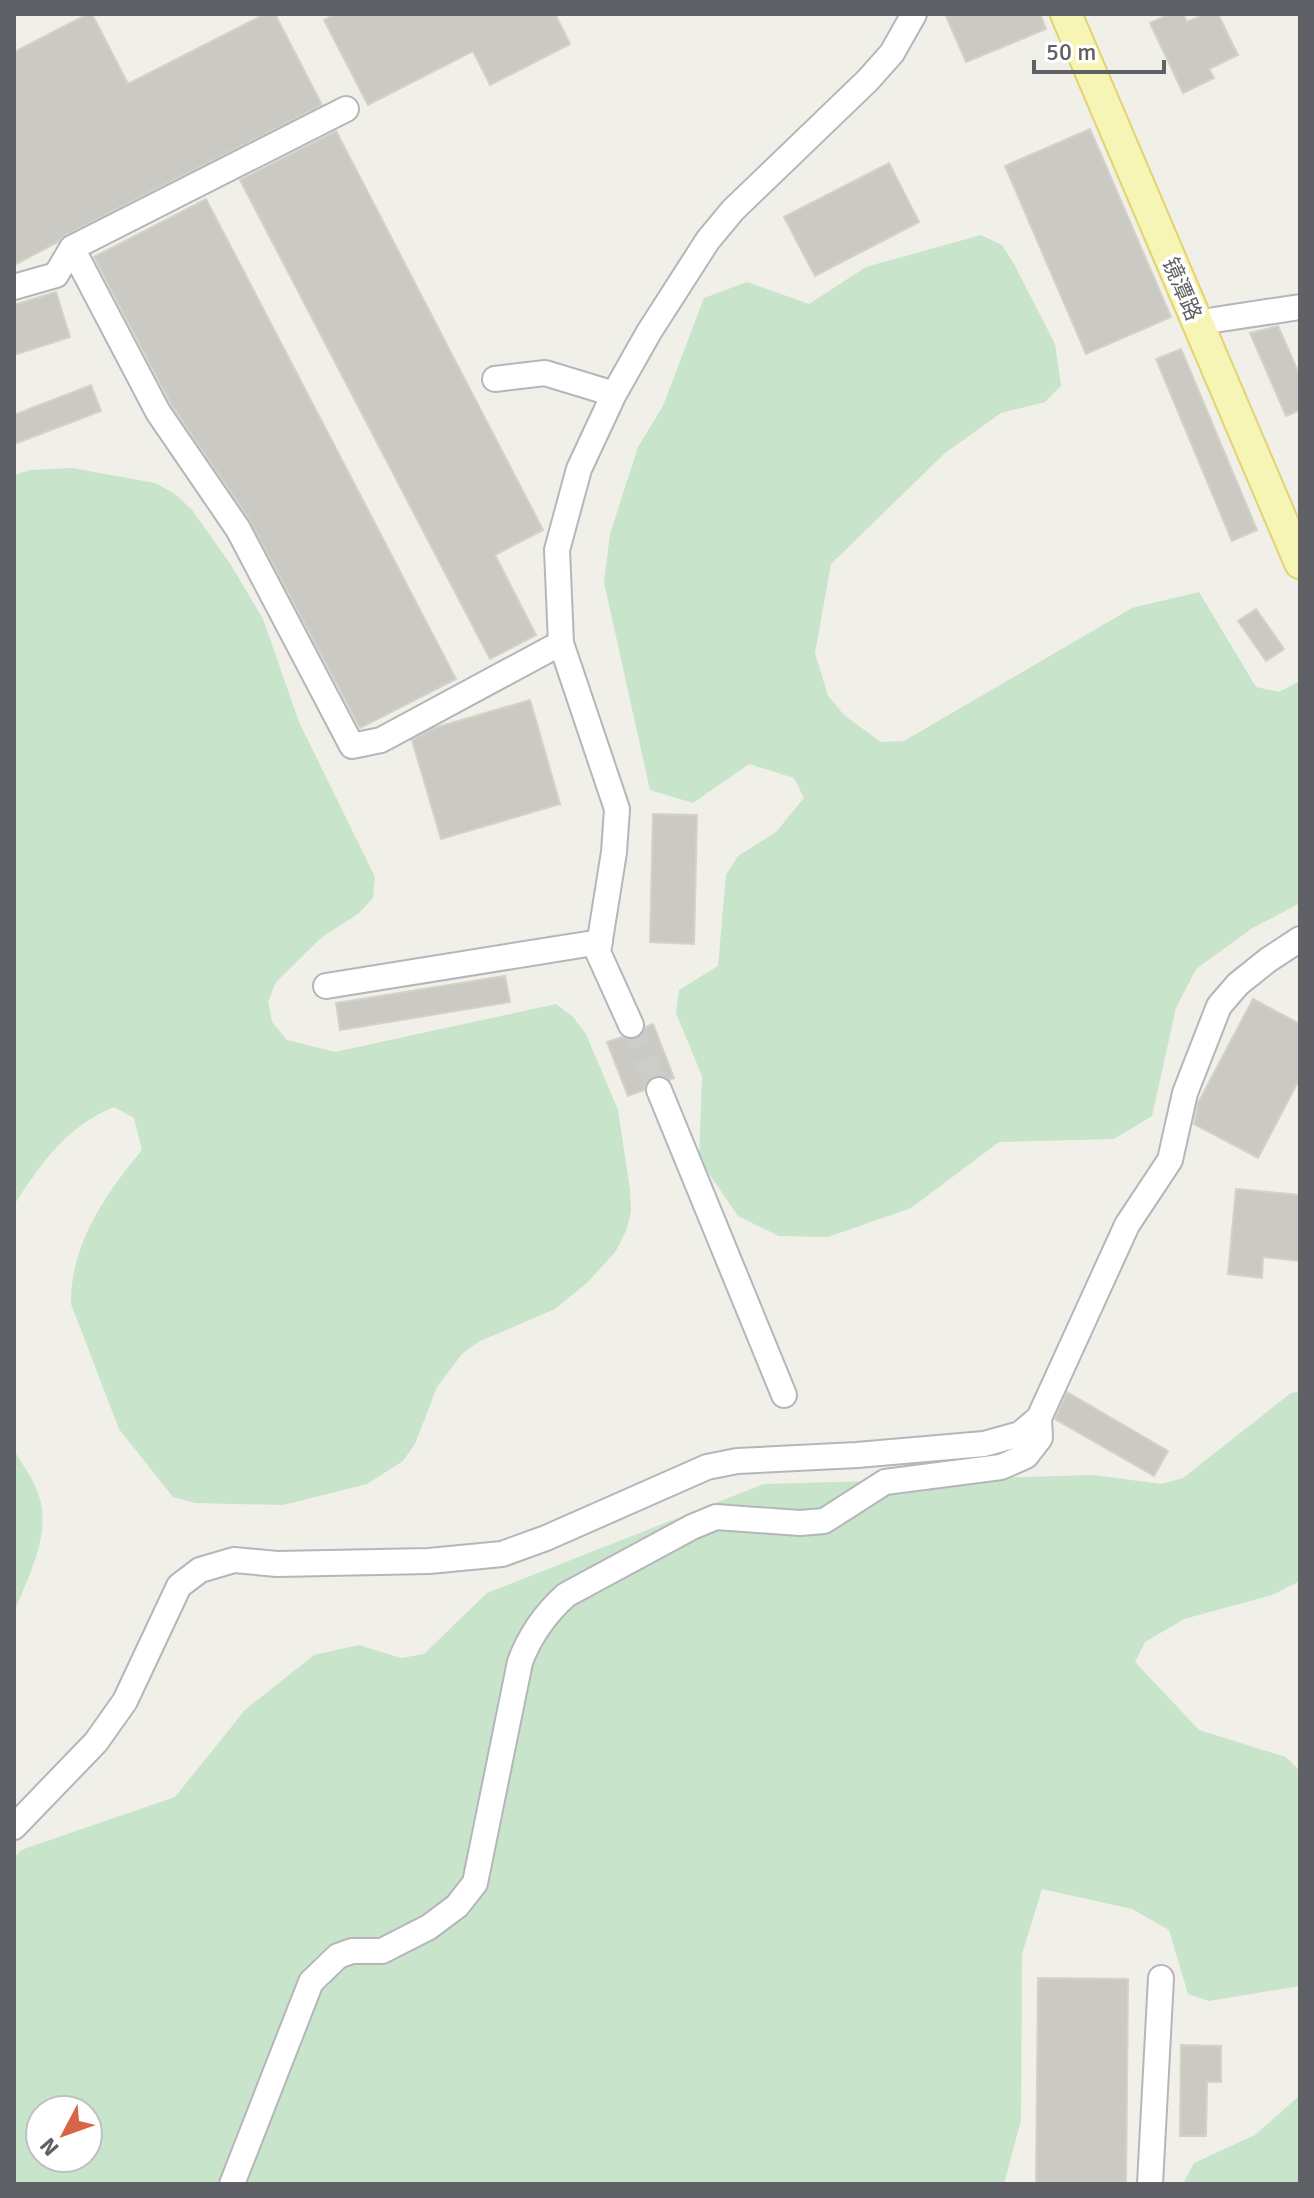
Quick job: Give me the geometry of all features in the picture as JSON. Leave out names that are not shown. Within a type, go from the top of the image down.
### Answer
[{"type":"main road","name":"镜潭路","points":[[1066,14],[1300,563]]},
{"type":"main road","name":"镜潭路","points":[[1085,14],[1300,528]]},
{"type":"street","points":[[631,1025],[598,952],[614,852],[617,809],[561,643],[557,550],[579,469],[614,394],[649,332],[708,240],[733,210],[868,80],[892,53],[914,14]]},
{"type":"street","points":[[14,287],[56,275],[72,248],[346,109]]},
{"type":"street","points":[[72,248],[158,412],[238,529],[352,746],[381,740],[561,643]]},
{"type":"street","points":[[1214,320],[1300,307]]},
{"type":"street","points":[[495,379],[545,373],[614,394]]},
{"type":"street","points":[[14,1827],[96,1742],[118,1712],[179,1586],[200,1570],[234,1560],[277,1564],[414,1561],[502,1554],[546,1538],[707,1467],[737,1461],[984,1444],[1020,1434],[1039,1418],[1127,1225],[1170,1160],[1185,1093],[1219,1006],[1238,984],[1300,939]]},
{"type":"street","points":[[326,986],[600,942]]},
{"type":"street","points":[[659,1090],[784,1395]]},
{"type":"street","points":[[232,2184],[311,1982],[338,1956],[352,1951],[382,1951],[429,1927],[457,1906],[475,1883],[520,1662],[533,1634],[560,1600],[692,1527],[716,1517],[800,1523],[824,1521],[885,1482],[1001,1467],[1026,1456],[1040,1438],[1039,1418]]},
{"type":"street","points":[[1150,2184],[1161,1978]]},
{"type":"green space","points":[[981,235],[1002,245],[1014,264],[1055,344],[1061,386],[1045,402],[1001,413],[945,453],[831,564],[815,653],[828,696],[844,715],[881,742],[904,741],[1132,608],[1199,592],[1256,687],[1279,692],[1300,681],[1300,903],[1251,929],[1196,969],[1176,1008],[1152,1116],[1114,1139],[999,1142],[911,1208],[828,1237],[779,1236],[738,1216],[699,1159],[702,1076],[676,1013],[679,990],[718,966],[726,875],[738,856],[776,832],[804,798],[794,778],[749,764],[693,803],[650,790],[604,582],[610,534],[638,447],[663,406],[704,298],[747,282],[809,304],[866,267]]},
{"type":"green space","points":[[72,468],[155,483],[175,494],[192,510],[231,565],[263,619],[299,722],[375,877],[373,898],[358,914],[322,937],[276,982],[268,1002],[272,1022],[287,1040],[335,1052],[556,1004],[573,1017],[586,1034],[618,1110],[631,1212],[616,1251],[588,1282],[555,1309],[478,1342],[462,1354],[437,1387],[415,1444],[403,1461],[367,1484],[283,1505],[195,1503],[173,1497],[119,1429],[71,1304],[72,1282],[84,1241],[103,1202],[142,1150],[134,1118],[114,1107],[82,1124],[56,1147],[14,1205],[14,475],[30,470]]},
{"type":"green space","points":[[1300,1392],[1300,1581],[1272,1595],[1184,1619],[1145,1642],[1135,1662],[1199,1730],[1286,1757],[1300,1771],[1300,1986],[1209,2001],[1188,1994],[1169,1930],[1132,1909],[1042,1889],[1022,1954],[1021,2120],[1004,2184],[14,2184],[14,1858],[21,1850],[175,1797],[245,1710],[314,1655],[359,1645],[401,1658],[424,1654],[487,1593],[764,1484],[1094,1475],[1161,1484],[1183,1478],[1291,1393]]},
{"type":"green space","points":[[14,1450],[36,1487],[43,1523],[37,1554],[14,1613]]},
{"type":"green space","points":[[1300,2095],[1300,2184],[1183,2184],[1194,2163],[1255,2135]]},
{"type":"building","points":[[92,14],[128,84],[265,14],[275,14],[322,105],[65,235],[58,242],[14,265],[14,52]]},
{"type":"building","points":[[336,14],[555,14],[570,44],[490,85],[473,51],[368,105],[324,20]]},
{"type":"building","points":[[945,14],[1040,14],[1046,29],[966,62]]},
{"type":"building","points":[[1170,14],[1183,14],[1187,22],[1205,14],[1218,14],[1238,55],[1209,69],[1214,78],[1183,93],[1150,23]]},
{"type":"building","points":[[1090,129],[1171,317],[1086,354],[1005,166]]},
{"type":"building","points":[[336,131],[543,530],[495,555],[536,635],[490,659],[240,180]]},
{"type":"building","points":[[889,163],[919,222],[815,276],[784,217]]},
{"type":"building","points":[[206,199],[456,679],[360,728],[251,522],[171,404],[94,257]]},
{"type":"building","points":[[56,292],[70,337],[14,355],[14,305]]},
{"type":"building","points":[[1278,326],[1300,376],[1300,410],[1286,416],[1250,333]]},
{"type":"building","points":[[1181,349],[1257,530],[1232,541],[1156,359]]},
{"type":"building","points":[[91,385],[101,411],[14,444],[14,415]]},
{"type":"building","points":[[1256,609],[1284,649],[1266,661],[1238,621]]},
{"type":"building","points":[[530,700],[560,804],[441,839],[412,740],[434,728]]},
{"type":"building","points":[[653,814],[697,815],[694,944],[650,942]]},
{"type":"building","points":[[505,976],[510,1002],[340,1030],[336,1003]]},
{"type":"building","points":[[1253,999],[1300,1024],[1300,1078],[1258,1158],[1194,1124],[1198,1103]]},
{"type":"building","points":[[653,1024],[674,1078],[669,1080],[662,1075],[654,1076],[644,1090],[628,1096],[607,1042],[622,1037],[636,1039]]},
{"type":"building","points":[[1236,1189],[1300,1195],[1300,1261],[1263,1257],[1262,1278],[1228,1274]]},
{"type":"building","points":[[1067,1392],[1168,1451],[1154,1476],[1055,1419]]},
{"type":"building","points":[[1038,1978],[1128,1979],[1126,2184],[1036,2184]]},
{"type":"building","points":[[1181,2045],[1221,2046],[1221,2082],[1207,2082],[1206,2136],[1180,2136]]},
{"type":"tunnel","points":[[631,1025],[659,1090]]}]
